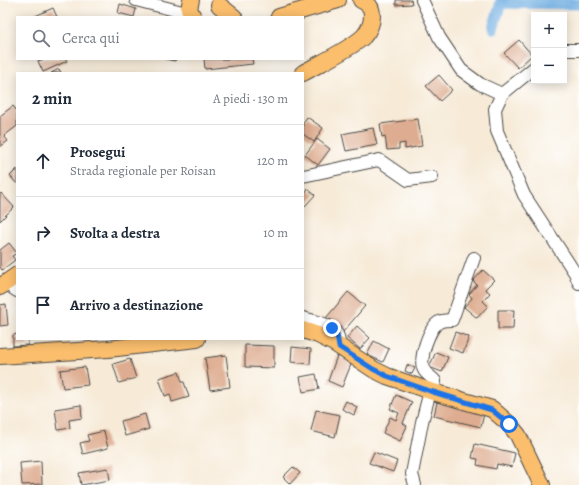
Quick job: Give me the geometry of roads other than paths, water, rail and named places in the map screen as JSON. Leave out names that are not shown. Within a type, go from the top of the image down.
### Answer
[{"type":"main road","points":[[282,16],[338,0]]},
{"type":"main road","points":[[304,72],[364,36],[372,23],[372,11],[368,4],[361,0]]},
{"type":"main road","points":[[218,5],[233,16]]},
{"type":"main road","points":[[304,330],[318,335],[387,376],[430,391],[484,406],[492,410],[509,424],[518,435],[542,485]]},
{"type":"main road","points":[[0,356],[108,350],[189,340]]},
{"type":"street","points":[[136,0],[160,7],[190,8]]},
{"type":"street","points":[[422,0],[439,37],[461,70],[480,84],[502,94]]},
{"type":"street","points":[[567,50],[579,50]]},
{"type":"street","points":[[531,70],[502,94],[495,109],[497,131],[524,195],[575,273],[579,283]]},
{"type":"street","points":[[304,176],[378,160],[408,180],[432,177]]},
{"type":"street","points":[[415,485],[412,474],[430,391],[434,386],[435,381],[424,370],[422,356],[433,328],[440,322],[452,320],[474,258]]},
{"type":"street","points":[[304,318],[332,328],[337,335],[339,347]]},
{"type":"waterway","points":[[493,28],[502,0]]},
{"type":"waterway","points":[[500,3],[579,4]]}]
